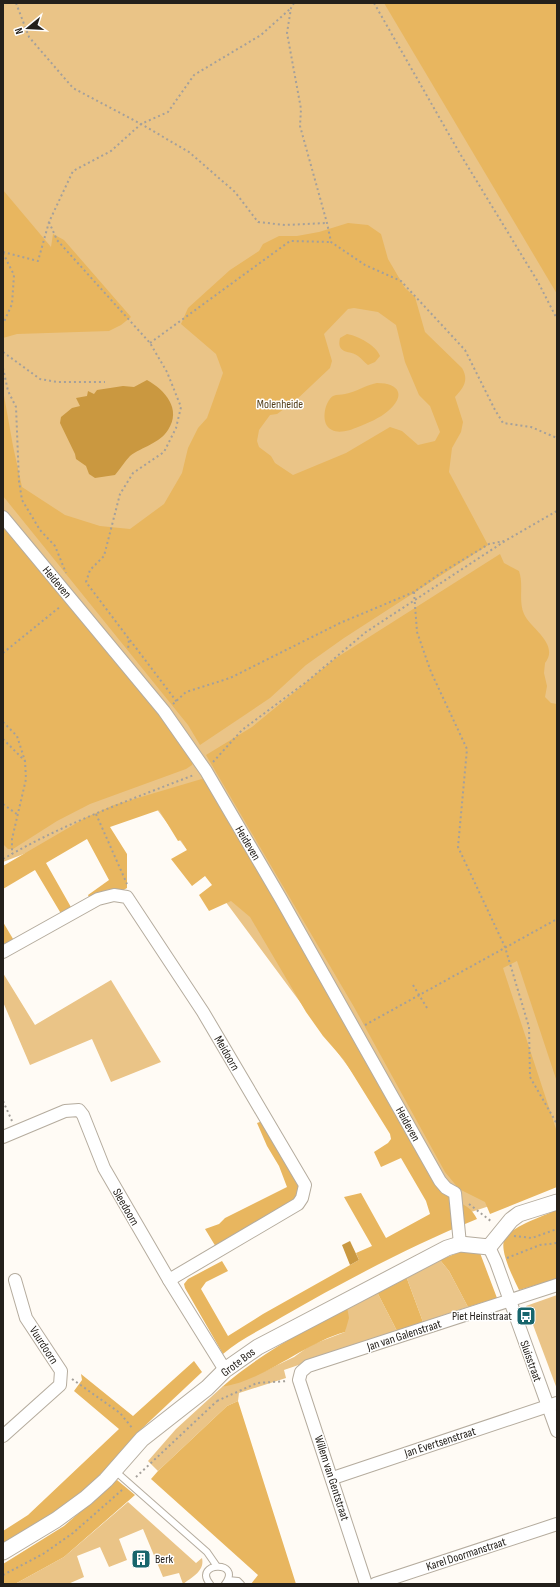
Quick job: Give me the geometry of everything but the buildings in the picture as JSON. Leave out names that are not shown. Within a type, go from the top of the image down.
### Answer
[{"type":"street","name":"Heideven","points":[[3,517],[164,711],[206,771],[440,1181],[446,1188],[455,1193]]},
{"type":"street","points":[[3,952],[98,899],[114,895],[127,897]]},
{"type":"street","name":"Meidoorn","points":[[127,897],[203,1012],[305,1185],[302,1198],[298,1204],[169,1280]]},
{"type":"street","name":"Sleedoorn","points":[[3,1137],[65,1111],[79,1110],[83,1115],[104,1168],[169,1280],[225,1370]]},
{"type":"street","points":[[455,1193],[460,1244]]},
{"type":"street","points":[[489,1247],[511,1220],[519,1214],[557,1202]]},
{"type":"street","name":"Grote Bos","points":[[3,1552],[56,1520],[86,1498],[142,1439],[206,1388],[225,1370],[258,1347],[429,1256],[460,1244],[489,1247]]},
{"type":"street","name":"Sluisstraat","points":[[489,1247],[496,1262],[509,1301],[552,1405],[557,1431]]},
{"type":"street","name":"Vuurdoorn","points":[[3,1436],[60,1384],[61,1371],[26,1318],[15,1280]]},
{"type":"street","points":[[509,1301],[557,1285]]},
{"type":"street","name":"Jan van Galenstraat","points":[[300,1376],[308,1366],[509,1301]]},
{"type":"street","name":"Willem van Gentstraat","points":[[300,1376],[366,1584]]},
{"type":"street","name":"Jan Evertsenstraat","points":[[332,1478],[552,1405]]},
{"type":"street","name":"Karel Doormanstraat","points":[[375,1584],[557,1524]]},
{"type":"lane","points":[[114,1470],[207,1552],[216,1565]]},
{"type":"lane","points":[[210,1584],[207,1581],[206,1574],[210,1568],[216,1565],[224,1567],[228,1573],[227,1582],[238,1581],[241,1584]]},
{"type":"path","points":[[16,3],[29,37],[73,88],[141,124],[189,152],[235,192],[258,222],[285,225],[327,223]]},
{"type":"path","points":[[3,252],[38,261],[49,222],[73,171],[111,151],[141,124],[168,112],[194,75],[261,35],[291,8],[294,3]]},
{"type":"path","points":[[374,3],[459,152],[538,282],[557,319]]},
{"type":"path","points":[[291,8],[288,33],[301,108],[300,126],[331,242]]},
{"type":"path","points":[[49,222],[57,240],[150,343],[167,372],[181,407],[176,428],[164,452],[133,473],[120,494],[104,556],[90,570],[86,582],[177,702]]},
{"type":"path","points":[[150,343],[290,241],[331,242],[365,265],[401,281],[465,350],[495,410],[504,423],[531,427],[557,438]]},
{"type":"path","points":[[3,252],[14,275],[12,304],[3,324]]},
{"type":"path","points":[[3,352],[40,379],[58,382],[105,382]]},
{"type":"path","points":[[3,368],[8,392],[16,407],[19,481],[22,500],[40,530],[55,546],[67,574]]},
{"type":"path","points":[[4,858],[49,834],[206,771],[242,730],[305,683],[366,632],[505,541],[557,511]]},
{"type":"path","points":[[164,711],[177,702],[186,692],[230,678],[340,623],[414,592],[441,573],[489,544],[505,541]]},
{"type":"path","points":[[414,592],[417,632],[431,672],[467,749],[458,847],[505,947],[529,1027],[530,1076],[557,1124]]},
{"type":"path","points":[[3,652],[70,598]]},
{"type":"path","points":[[126,665],[129,639]]},
{"type":"path","points":[[3,722],[17,736],[25,761],[26,779],[12,839],[12,854]]},
{"type":"path","points":[[3,739],[25,761]]},
{"type":"path","points":[[3,804],[18,815]]},
{"type":"path","points":[[96,814],[129,888],[127,897]]},
{"type":"path","points":[[355,1030],[557,919]]},
{"type":"path","points":[[413,985],[427,1008]]},
{"type":"path","points":[[3,1101],[16,1131]]},
{"type":"path","points":[[455,1193],[503,1230],[517,1238],[532,1238],[557,1229]]},
{"type":"path","points":[[496,1262],[540,1245],[557,1243]]},
{"type":"path","points":[[61,1371],[120,1413],[142,1439]]},
{"type":"path","points":[[3,1575],[43,1554],[73,1533],[129,1484],[217,1401],[257,1383],[300,1376]]},
{"type":"path","points":[[206,1388],[217,1401]]},
{"type":"green space","name":"Molenheide","points":[[3,3],[557,3],[557,1184],[459,1216],[153,804],[3,862]]},
{"type":"green space","points":[[384,3],[557,3],[557,294]]},
{"type":"green space","points":[[3,190],[51,247],[53,234],[64,240],[131,317],[121,325],[109,331],[17,334],[3,338]]},
{"type":"green space","points":[[348,223],[368,225],[381,234],[388,259],[405,288],[415,297],[425,332],[462,368],[465,380],[461,390],[455,397],[463,422],[461,432],[452,448],[449,472],[488,545],[344,638],[306,665],[270,698],[200,745],[188,725],[3,496],[3,390],[22,487],[65,515],[100,526],[130,529],[164,504],[182,473],[188,448],[198,428],[207,418],[223,373],[216,354],[181,324],[188,308],[230,270],[259,251],[263,244],[279,236],[297,236],[319,232]],"holes":[[[354,308],[378,312],[396,325],[405,362],[419,395],[430,406],[440,432],[435,441],[418,445],[402,431],[390,427],[346,453],[293,475],[275,463],[271,456],[259,447],[257,441],[259,430],[270,415],[277,414],[294,402],[330,368],[332,361],[324,334],[348,309]]]},
{"type":"green space","points":[[347,334],[371,345],[380,356],[375,362],[368,365],[355,354],[342,350],[339,343],[340,338]]},
{"type":"green space","points":[[377,383],[391,385],[398,391],[397,400],[388,411],[374,420],[349,430],[338,432],[328,427],[325,419],[325,413],[327,403],[333,396],[349,393]]},
{"type":"green space","points":[[3,523],[172,727],[195,759],[192,765],[186,769],[90,804],[57,821],[13,849],[8,849],[3,844]]},
{"type":"green space","points":[[500,554],[504,563],[519,571],[522,609],[527,619],[547,643],[549,656],[545,663],[544,673],[547,686],[545,697],[551,703],[557,704],[557,1082],[517,961],[503,968],[557,1132],[557,1187],[490,1214],[485,1202],[459,1189],[445,1172],[354,1007],[206,755],[252,727],[336,658]]},
{"type":"green space","points":[[205,778],[444,1193],[470,1209],[477,1219],[402,1252],[354,1277],[252,1334],[223,1354],[185,1288],[184,1284],[188,1279],[222,1261],[228,1271],[206,1282],[201,1289],[228,1336],[263,1314],[359,1260],[356,1253],[372,1246],[344,1197],[361,1193],[386,1238],[430,1214],[426,1201],[401,1158],[381,1167],[374,1152],[388,1143],[391,1139],[390,1134],[344,1060],[323,1036],[306,1012],[250,917],[231,901],[209,911],[199,895],[212,885],[205,876],[192,886],[171,859],[187,850],[181,840],[178,841],[159,810],[110,827],[127,854],[127,888],[93,907],[88,895],[109,880],[87,839],[46,863],[76,916],[66,922],[35,870],[3,889],[3,866],[87,817],[114,805]]},
{"type":"green space","points":[[3,922],[19,949],[6,957],[3,951]]},
{"type":"green space","points":[[3,973],[35,1025],[111,980],[161,1062],[111,1082],[92,1039],[30,1065],[3,1002]]},
{"type":"green space","points":[[268,1119],[302,1172],[297,1203],[216,1247],[205,1229],[219,1224],[225,1218],[287,1187],[279,1166],[267,1146],[257,1123]]},
{"type":"green space","points":[[557,1210],[557,1279],[519,1290],[506,1259],[503,1245],[504,1240],[507,1235],[519,1227]]},
{"type":"green space","points":[[472,1247],[480,1253],[497,1298],[468,1307],[449,1271],[440,1260]]},
{"type":"green space","points":[[440,1260],[449,1271],[468,1307],[423,1322],[406,1276]]},
{"type":"green space","points":[[406,1276],[423,1322],[397,1331],[377,1292]]},
{"type":"green space","points":[[377,1292],[397,1331],[284,1370],[286,1378],[239,1393],[238,1401],[227,1406],[158,1471],[148,1461],[176,1429],[222,1387],[265,1371],[294,1357],[311,1345],[345,1332],[347,1307]]},
{"type":"green space","points":[[557,1295],[557,1389],[526,1306]]},
{"type":"green space","points":[[347,1307],[349,1318],[345,1332],[314,1345],[254,1377],[222,1387],[251,1364],[298,1334]]},
{"type":"green space","points":[[194,1361],[202,1372],[134,1436],[108,1468],[90,1486],[62,1508],[3,1546],[3,1531],[28,1515],[119,1429],[74,1391],[82,1380],[81,1374],[133,1416]]},
{"type":"green space","points":[[238,1401],[296,1584],[251,1584],[258,1575],[151,1479],[227,1406]]},
{"type":"green space","points":[[117,1480],[135,1495],[64,1557],[15,1584],[3,1584],[3,1564],[64,1526]]},
{"type":"green space","points":[[128,1502],[196,1563],[202,1558],[202,1567],[194,1576],[183,1584],[179,1573],[163,1577],[143,1529],[119,1539],[127,1560],[109,1567],[100,1547],[77,1556],[84,1577],[68,1584],[15,1584],[64,1557]]},
{"type":"shaded area","points":[[147,380],[160,389],[170,401],[173,415],[172,422],[168,430],[156,442],[130,456],[115,475],[95,478],[89,474],[86,466],[76,459],[60,423],[61,417],[72,408],[80,406],[76,398],[87,396],[88,391],[94,394],[97,390],[123,386],[134,387]]},
{"type":"shaded area","points":[[350,1241],[359,1260],[350,1265],[342,1245]]},
{"type":"place","name":"Piet Heinstraat","points":[[526,1316]]},
{"type":"place","name":"Berk","points":[[141,1559]]}]
